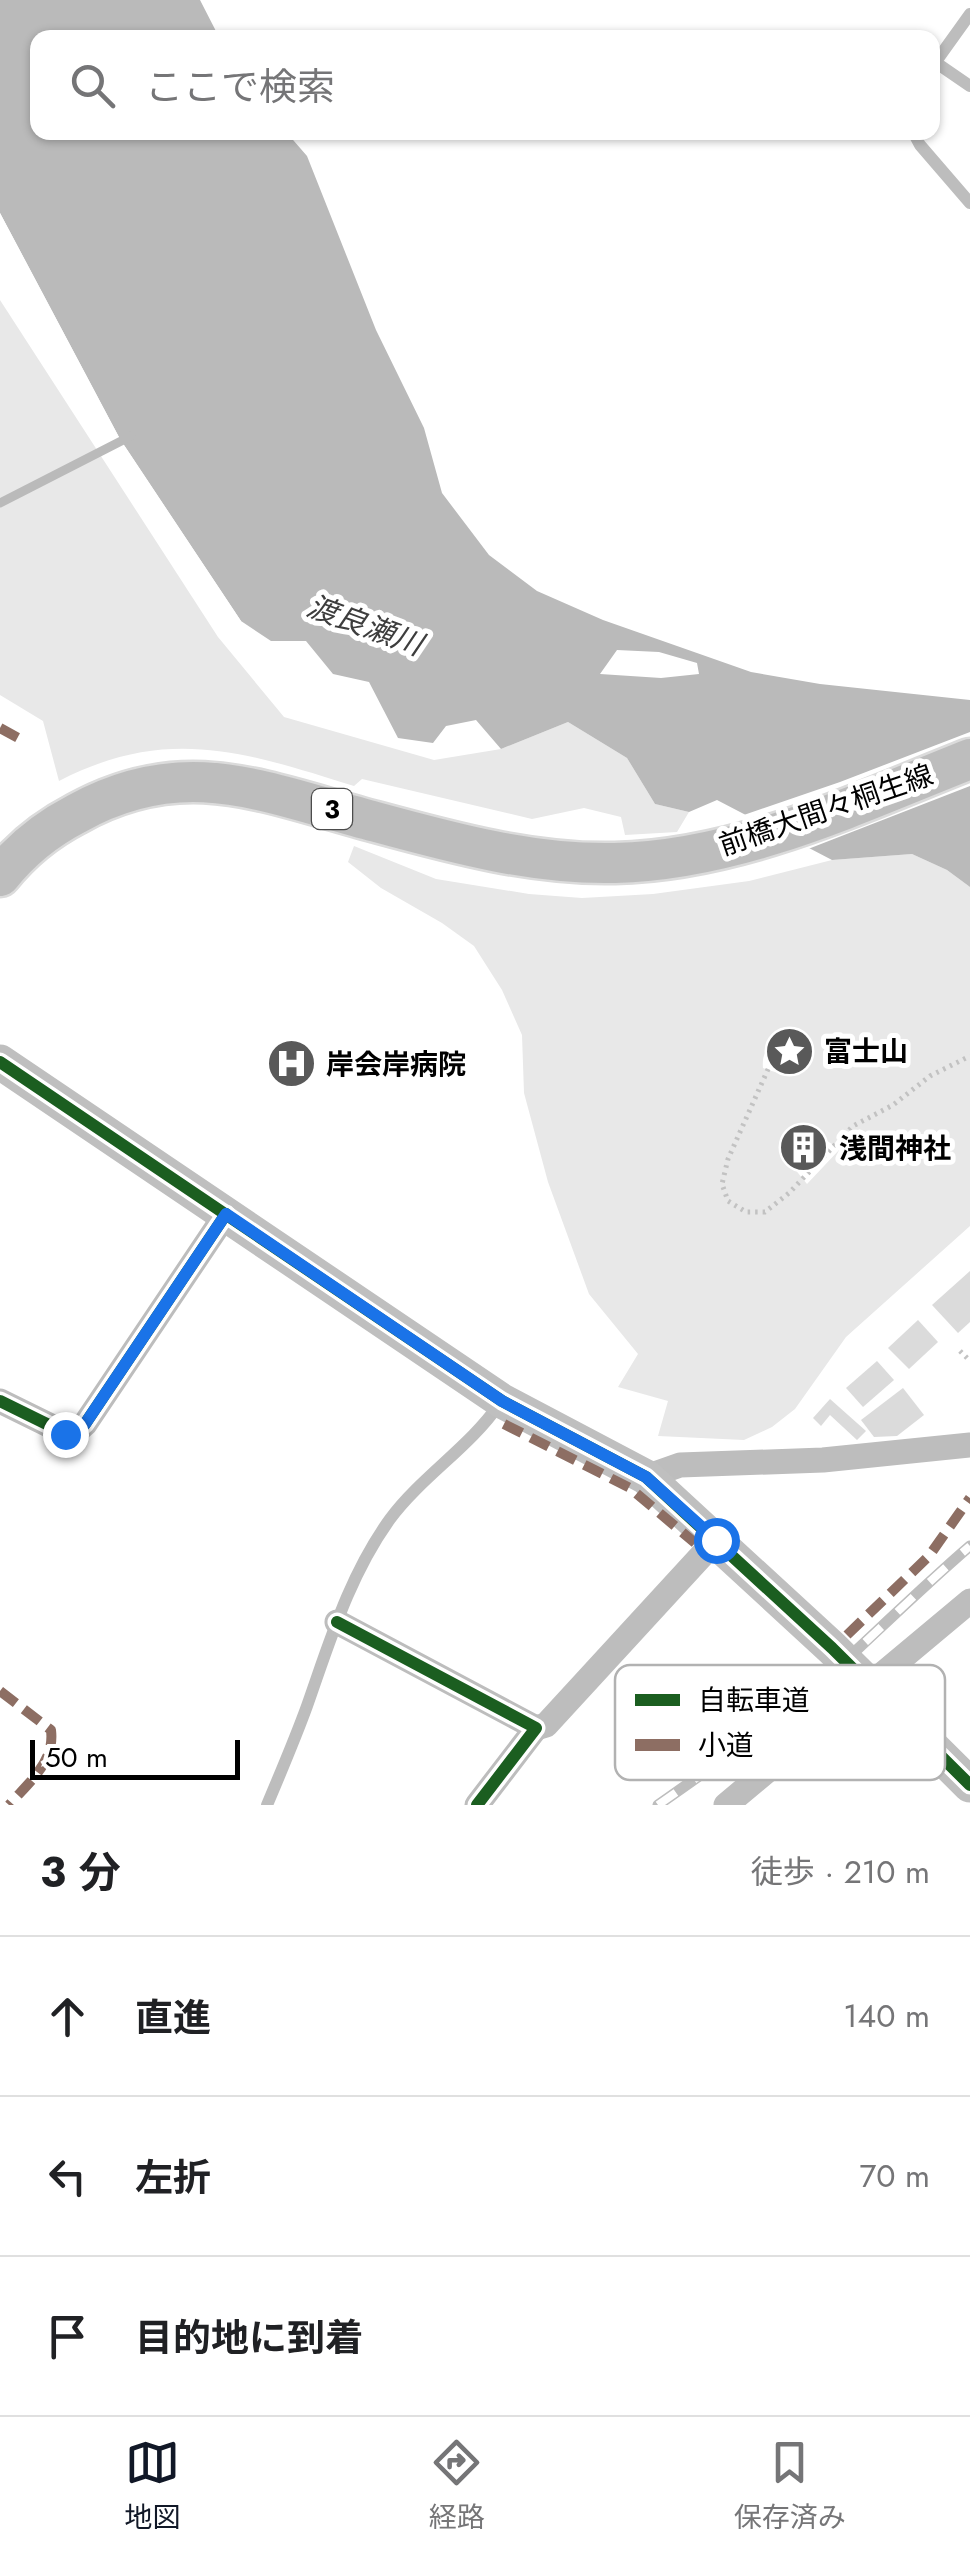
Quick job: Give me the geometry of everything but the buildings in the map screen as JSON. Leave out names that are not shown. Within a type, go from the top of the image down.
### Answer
[{"type":"main road","name":"前橋大間々桐生線","points":[[0,876],[34,841],[96,803],[154,784],[217,782],[292,796],[374,822],[510,854],[610,863],[690,857],[780,832],[970,759]]},
{"type":"street","points":[[0,1063],[502,1401],[646,1477],[849,1665]]},
{"type":"street","points":[[0,1400],[65,1434],[76,1432],[226,1214]]},
{"type":"street","points":[[646,1477],[680,1465],[823,1460],[970,1445]]},
{"type":"street","points":[[337,1622],[536,1728],[546,1726],[716,1540]]},
{"type":"street","points":[[896,1665],[966,1611]]},
{"type":"street","points":[[477,1805],[536,1728]]},
{"type":"street","points":[[945,1761],[970,1785]]},
{"type":"street","points":[[726,1805],[756,1780]]},
{"type":"lane","points":[[940,56],[970,14]]},
{"type":"lane","points":[[940,68],[970,86]]},
{"type":"lane","points":[[917,140],[970,203]]},
{"type":"lane","points":[[267,1805],[350,1583],[390,1519],[502,1401]]},
{"type":"path","points":[[789,1051],[778,1054],[769,1067],[728,1159],[722,1184],[728,1202],[746,1212],[765,1212],[789,1193],[853,1126],[892,1106],[930,1076],[970,1056]]},
{"type":"path","points":[[960,1351],[970,1361]]},
{"type":"shaded area","points":[[0,300],[218,637],[284,717],[434,760],[501,749],[568,722],[627,758],[655,804],[689,812],[677,832],[625,835],[621,817],[584,808],[532,819],[362,779],[354,786],[277,763],[206,750],[135,753],[59,781],[43,721],[0,695]]},
{"type":"shaded area","points":[[354,846],[436,879],[582,898],[653,894],[749,881],[832,860],[912,854],[947,870],[970,887],[970,1226],[846,1337],[795,1409],[772,1427],[744,1440],[658,1436],[668,1401],[618,1387],[638,1354],[589,1294],[548,1182],[524,1093],[522,1035],[502,990],[474,946],[381,888],[348,862]],"holes":[[[795,1038],[801,1043],[803,1064],[784,1073],[763,1068],[764,1055],[771,1046]],[[804,1131],[840,1149],[807,1184],[781,1152],[792,1134]]]},
{"type":"water","name":"渡良瀬川","points":[[0,0],[200,0],[215,30],[30,30],[30,140],[293,140],[307,156],[376,330],[424,428],[442,493],[489,555],[537,591],[603,620],[751,672],[820,684],[970,700],[970,887],[947,870],[912,854],[832,860],[717,800],[689,812],[655,804],[627,758],[568,722],[501,749],[476,720],[446,726],[433,743],[398,738],[369,682],[333,674],[306,641],[271,641],[241,621],[120,439],[0,213]],"holes":[[[617,650],[659,652],[697,663],[699,674],[661,678],[600,674]]]},
{"type":"pier","points":[[0,213],[120,439],[241,621],[237,624],[116,441],[0,224]]},
{"type":"pier","points":[[970,732],[970,786],[803,851],[738,817],[840,782]]},
{"type":"waterway","points":[[0,503],[131,436]]},
{"type":"railway","points":[[840,1665],[970,1546]]},
{"type":"railway","points":[[658,1805],[693,1780]]},
{"type":"marked path","points":[[0,728],[24,741]]},
{"type":"marked path","points":[[504,1424],[630,1488],[695,1543]]},
{"type":"marked path","points":[[847,1635],[929,1556],[970,1498]]},
{"type":"marked path","points":[[0,1691],[51,1730],[45,1762],[9,1805]]},
{"type":"cycle path","points":[[0,1062],[502,1401],[646,1477],[849,1665]]},
{"type":"cycle path","points":[[0,1401],[65,1433],[76,1432],[226,1214]]},
{"type":"cycle path","points":[[337,1622],[536,1728],[477,1805]]},
{"type":"cycle path","points":[[945,1760],[970,1785]]},
{"type":"place","name":"富士山","points":[[789,1051]]},
{"type":"place","name":"岸会岸病院","points":[[291,1064]]},
{"type":"place","name":"浅間神社","points":[[804,1148]]},
{"type":"route","points":[[65,1434],[76,1432],[85,1424],[226,1214],[502,1401],[646,1477],[716,1540]]}]
